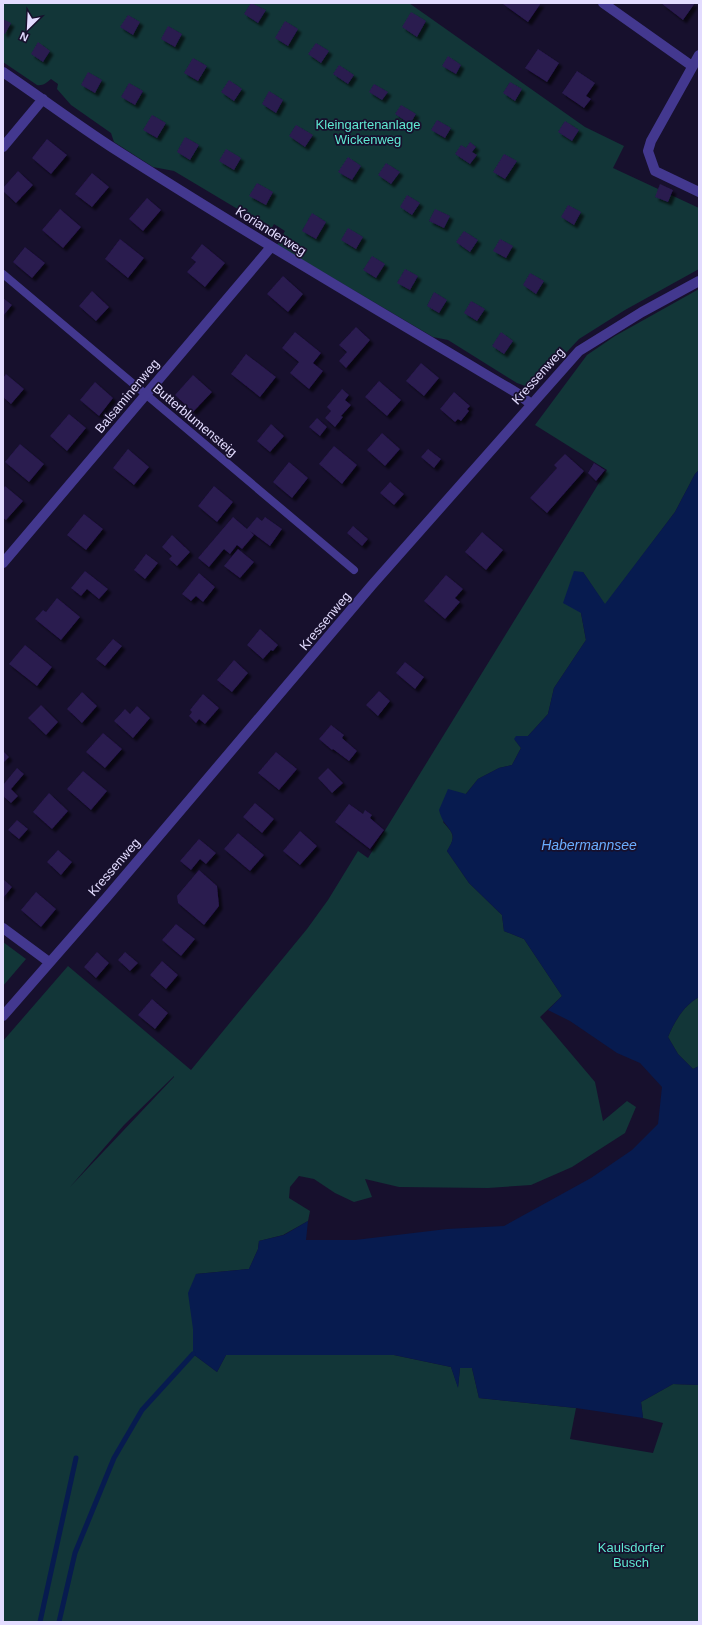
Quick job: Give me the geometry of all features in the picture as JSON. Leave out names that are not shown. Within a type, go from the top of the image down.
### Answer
[{"type":"street","points":[[603,3],[692,66]]},
{"type":"street","points":[[699,55],[651,141],[648,151],[655,171],[699,192]]},
{"type":"street","name":"Korianderweg","points":[[3,72],[112,147],[271,247],[517,393],[531,404]]},
{"type":"street","points":[[3,147],[43,99]]},
{"type":"street","name":"Balsaminenweg","points":[[3,563],[271,247]]},
{"type":"street","name":"Kressenweg","points":[[3,1016],[48,962],[107,897],[372,585],[579,351],[642,312],[699,281]]},
{"type":"street","points":[[3,928],[48,962]]},
{"type":"lane","name":"Butterblumensteig","points":[[3,274],[354,570]]},
{"type":"green space","name":"Kleingartenanlage Wickenweg","points":[[3,3],[409,3],[585,127],[624,146],[613,168],[699,208],[699,269],[625,310],[579,339],[534,387],[528,387],[517,383],[448,340],[433,337],[277,245],[285,231],[274,224],[271,229],[174,171],[153,167],[114,142],[111,133],[71,105],[57,89],[58,84],[51,79],[43,85],[37,85],[3,62]]},
{"type":"green space","name":"Kaulsdorfer Busch","points":[[699,289],[699,470],[695,474],[675,512],[605,605],[583,572],[581,613],[586,640],[554,688],[548,714],[528,736],[515,740],[521,748],[512,765],[499,768],[478,779],[443,822],[450,830],[453,839],[447,851],[469,883],[502,915],[504,931],[524,939],[562,996],[540,1017],[595,1082],[603,1121],[627,1101],[636,1107],[625,1133],[572,1167],[531,1185],[488,1188],[399,1187],[365,1179],[372,1197],[354,1202],[335,1193],[314,1179],[299,1176],[290,1187],[289,1198],[310,1211],[308,1221],[283,1235],[259,1241],[258,1249],[249,1269],[196,1274],[193,1354],[217,1372],[226,1355],[394,1355],[451,1367],[458,1387],[460,1368],[472,1368],[479,1398],[576,1408],[570,1439],[653,1453],[663,1423],[643,1418],[641,1402],[673,1384],[699,1385],[699,1622],[3,1622],[3,1041],[68,966],[191,1070],[307,929],[328,900],[358,851],[368,858],[607,470],[535,425],[587,355],[615,336]],"holes":[[[174,1077],[70,1187],[124,1125]]]},
{"type":"green space","points":[[3,942],[26,959],[3,986]]},
{"type":"green space","points":[[699,997],[699,1066],[693,1069],[678,1054],[668,1037],[680,1014]]},
{"type":"water","name":"Habermannsee","points":[[699,470],[699,997],[680,1014],[668,1037],[678,1054],[693,1069],[699,1066],[699,1385],[673,1384],[641,1402],[643,1418],[576,1408],[479,1398],[472,1368],[460,1368],[458,1388],[451,1367],[394,1355],[226,1355],[217,1372],[193,1354],[193,1329],[188,1293],[196,1274],[249,1269],[258,1249],[259,1241],[284,1235],[308,1221],[306,1240],[355,1240],[447,1229],[504,1226],[591,1178],[632,1150],[658,1124],[662,1087],[640,1063],[617,1053],[570,1021],[548,1010],[562,996],[524,939],[504,931],[502,915],[469,883],[447,851],[452,842],[453,836],[439,810],[448,789],[466,794],[478,779],[499,768],[512,765],[521,748],[514,739],[516,736],[528,736],[548,714],[554,688],[586,640],[581,613],[563,603],[574,571],[583,572],[605,604],[675,512],[695,474]]},
{"type":"building","points":[[251,3],[266,10],[258,23],[244,14]]},
{"type":"building","points":[[541,3],[528,22],[503,4]]},
{"type":"building","points":[[661,3],[695,3],[683,20]]},
{"type":"building","points":[[411,12],[426,21],[417,37],[402,27]]},
{"type":"building","points":[[128,15],[140,22],[133,35],[120,27]]},
{"type":"building","points":[[3,19],[11,23],[5,34],[3,33]]},
{"type":"building","points":[[285,21],[298,29],[288,46],[275,38]]},
{"type":"building","points":[[168,26],[182,34],[175,47],[161,39]]},
{"type":"building","points":[[38,42],[50,51],[43,62],[31,54]]},
{"type":"building","points":[[316,43],[329,51],[321,63],[308,54]]},
{"type":"building","points":[[538,49],[559,63],[547,82],[525,68]]},
{"type":"building","points":[[448,56],[461,65],[456,74],[442,66]]},
{"type":"building","points":[[193,58],[207,66],[198,81],[184,73]]},
{"type":"building","points":[[339,65],[354,75],[348,84],[333,74]]},
{"type":"building","points":[[577,71],[595,83],[586,96],[591,99],[584,108],[562,93]]},
{"type":"building","points":[[88,72],[102,80],[95,93],[81,85]]},
{"type":"building","points":[[229,80],[242,89],[234,101],[221,92]]},
{"type":"building","points":[[510,82],[522,89],[515,101],[503,93]]},
{"type":"building","points":[[129,83],[143,91],[135,105],[121,97]]},
{"type":"building","points":[[374,84],[388,92],[382,100],[369,92]]},
{"type":"building","points":[[269,91],[283,100],[276,113],[262,104]]},
{"type":"building","points":[[401,105],[416,114],[410,124],[395,114]]},
{"type":"building","points":[[152,115],[166,123],[157,138],[143,130]]},
{"type":"building","points":[[437,120],[451,128],[445,138],[431,130]]},
{"type":"building","points":[[565,121],[579,130],[572,141],[558,132]]},
{"type":"building","points":[[296,125],[313,135],[305,147],[289,136]]},
{"type":"building","points":[[185,137],[199,145],[190,160],[177,152]]},
{"type":"building","points":[[47,139],[67,155],[51,174],[32,158]]},
{"type":"building","points":[[470,142],[476,147],[472,152],[477,155],[470,164],[455,154],[461,145],[466,148]]},
{"type":"building","points":[[226,149],[241,158],[234,170],[219,161]]},
{"type":"building","points":[[504,154],[517,161],[505,179],[493,172]]},
{"type":"building","points":[[348,157],[361,166],[352,180],[338,172]]},
{"type":"building","points":[[386,163],[400,172],[391,184],[378,175]]},
{"type":"building","points":[[18,171],[33,185],[16,203],[3,191],[3,188]]},
{"type":"building","points":[[92,173],[109,187],[92,207],[75,194]]},
{"type":"building","points":[[257,183],[273,192],[266,205],[249,196]]},
{"type":"building","points":[[660,184],[673,190],[668,202],[655,197]]},
{"type":"building","points":[[407,195],[420,203],[412,215],[400,207]]},
{"type":"building","points":[[147,198],[161,210],[143,231],[129,219]]},
{"type":"building","points":[[568,205],[581,212],[574,225],[561,217]]},
{"type":"building","points":[[60,209],[81,227],[63,248],[42,230]]},
{"type":"building","points":[[435,209],[450,216],[444,228],[429,221]]},
{"type":"building","points":[[312,213],[326,222],[316,239],[302,231]]},
{"type":"building","points":[[348,228],[363,237],[356,249],[341,240]]},
{"type":"building","points":[[464,231],[478,240],[470,252],[456,242]]},
{"type":"building","points":[[120,239],[144,258],[128,278],[105,259]]},
{"type":"building","points":[[500,239],[513,246],[506,258],[493,251]]},
{"type":"building","points":[[202,244],[225,263],[205,287],[187,272],[196,262],[191,258]]},
{"type":"building","points":[[25,247],[45,263],[32,278],[13,262]]},
{"type":"building","points":[[372,256],[385,264],[376,278],[363,270]]},
{"type":"building","points":[[405,269],[418,276],[410,290],[397,283]]},
{"type":"building","points":[[530,273],[544,281],[536,294],[523,285]]},
{"type":"building","points":[[283,276],[303,294],[288,312],[267,294]]},
{"type":"building","points":[[92,291],[109,307],[96,321],[79,306]]},
{"type":"building","points":[[434,292],[447,300],[439,313],[427,306]]},
{"type":"building","points":[[3,298],[12,305],[3,316]]},
{"type":"building","points":[[471,301],[485,309],[477,321],[464,313]]},
{"type":"building","points":[[356,327],[370,340],[346,368],[339,361],[347,352],[339,345]]},
{"type":"building","points":[[295,332],[321,353],[313,363],[323,371],[309,389],[290,373],[299,362],[282,348]]},
{"type":"building","points":[[501,332],[513,341],[504,354],[492,346]]},
{"type":"building","points":[[246,354],[276,377],[260,397],[231,374]]},
{"type":"building","points":[[421,363],[439,378],[424,396],[406,381]]},
{"type":"building","points":[[6,374],[24,389],[11,404],[3,397],[3,378]]},
{"type":"building","points":[[193,375],[212,392],[193,412],[175,395]]},
{"type":"building","points":[[379,381],[401,400],[387,416],[365,397]]},
{"type":"building","points":[[95,382],[113,398],[99,416],[80,400]]},
{"type":"building","points":[[342,389],[349,395],[345,400],[351,405],[341,416],[343,417],[335,427],[325,418],[331,411],[327,407]]},
{"type":"building","points":[[454,392],[470,406],[467,409],[469,411],[461,421],[458,419],[455,422],[440,409]]},
{"type":"building","points":[[69,414],[86,428],[67,451],[50,436]]},
{"type":"building","points":[[317,418],[327,427],[320,436],[309,427]]},
{"type":"building","points":[[271,424],[284,436],[270,452],[257,441]]},
{"type":"building","points":[[382,433],[400,449],[385,466],[367,450]]},
{"type":"building","points":[[20,444],[44,464],[29,482],[5,462]]},
{"type":"building","points":[[334,446],[357,465],[342,484],[319,464]]},
{"type":"building","points":[[128,449],[149,467],[134,485],[113,468]]},
{"type":"building","points":[[428,449],[441,459],[434,468],[421,457]]},
{"type":"building","points":[[565,454],[584,471],[547,513],[530,498],[557,468],[554,465]]},
{"type":"building","points":[[289,462],[308,478],[292,498],[273,482]]},
{"type":"building","points":[[594,463],[605,470],[596,481],[588,473]]},
{"type":"building","points":[[390,482],[404,494],[394,505],[380,493]]},
{"type":"building","points":[[5,486],[23,501],[6,520],[3,518],[3,489]]},
{"type":"building","points":[[214,486],[233,502],[217,522],[198,506]]},
{"type":"building","points":[[84,514],[103,529],[86,550],[67,535]]},
{"type":"building","points":[[233,517],[247,529],[257,517],[262,521],[265,517],[282,529],[270,546],[250,531],[254,535],[242,549],[237,545],[230,554],[224,549],[209,567],[198,558]]},
{"type":"building","points":[[353,526],[368,539],[362,546],[347,533]]},
{"type":"building","points":[[482,532],[503,550],[486,570],[465,552]]},
{"type":"building","points":[[172,535],[190,552],[177,566],[169,559],[172,556],[162,547]]},
{"type":"building","points":[[238,549],[254,562],[240,578],[224,566]]},
{"type":"building","points":[[146,554],[158,563],[145,579],[134,570]]},
{"type":"building","points":[[85,571],[108,589],[99,599],[87,589],[81,596],[71,588]]},
{"type":"building","points":[[199,573],[215,587],[203,602],[196,596],[191,601],[182,594]]},
{"type":"building","points":[[446,575],[463,589],[455,598],[460,602],[445,619],[424,601]]},
{"type":"building","points":[[57,598],[80,617],[61,640],[35,619],[43,610],[46,612]]},
{"type":"building","points":[[260,629],[278,645],[263,659],[247,645]]},
{"type":"building","points":[[113,639],[122,646],[105,666],[96,659]]},
{"type":"building","points":[[25,645],[52,667],[37,686],[9,664]]},
{"type":"building","points":[[234,660],[248,673],[232,692],[217,680]]},
{"type":"building","points":[[405,662],[424,677],[415,689],[396,673]]},
{"type":"building","points":[[379,691],[390,701],[378,716],[366,705]]},
{"type":"building","points":[[82,692],[97,706],[82,723],[67,709]]},
{"type":"building","points":[[203,694],[219,708],[205,724],[199,719],[196,723],[189,716],[192,712],[190,710]]},
{"type":"building","points":[[41,705],[58,722],[46,735],[28,718]]},
{"type":"building","points":[[137,706],[150,718],[133,738],[114,721],[125,709],[130,714]]},
{"type":"building","points":[[331,725],[344,735],[342,738],[357,751],[349,761],[319,739]]},
{"type":"building","points":[[103,733],[122,749],[105,768],[86,752]]},
{"type":"building","points":[[3,751],[9,757],[3,763]]},
{"type":"building","points":[[276,752],[297,769],[279,790],[258,773]]},
{"type":"building","points":[[17,768],[24,774],[11,789],[18,796],[11,803],[3,796],[3,785]]},
{"type":"building","points":[[328,768],[343,783],[332,793],[318,778]]},
{"type":"building","points":[[83,771],[107,791],[91,810],[67,789]]},
{"type":"building","points":[[49,793],[68,811],[52,829],[33,812]]},
{"type":"building","points":[[255,803],[274,819],[262,833],[243,817]]},
{"type":"building","points":[[349,804],[363,814],[365,810],[372,815],[370,818],[384,830],[370,849],[335,822]]},
{"type":"building","points":[[17,820],[28,829],[19,839],[8,830]]},
{"type":"building","points":[[300,831],[317,846],[300,865],[283,851]]},
{"type":"building","points":[[238,833],[264,855],[250,871],[224,849]]},
{"type":"building","points":[[199,839],[216,853],[206,864],[200,859],[191,870],[180,861]]},
{"type":"building","points":[[58,850],[72,862],[61,875],[47,862]]},
{"type":"building","points":[[199,870],[217,886],[219,906],[204,925],[178,903],[177,896]]},
{"type":"building","points":[[3,879],[12,887],[3,898]]},
{"type":"building","points":[[36,892],[56,909],[41,927],[21,910]]},
{"type":"building","points":[[176,924],[195,939],[181,956],[162,940]]},
{"type":"building","points":[[97,952],[109,963],[96,978],[84,967]]},
{"type":"building","points":[[125,952],[138,963],[130,971],[118,960]]},
{"type":"building","points":[[162,961],[178,975],[166,989],[150,975]]},
{"type":"building","points":[[152,999],[168,1013],[155,1029],[138,1015]]},
{"type":"waterway","points":[[59,1622],[75,1553],[114,1458],[142,1410],[193,1354]]},
{"type":"waterway","points":[[40,1622],[76,1458]]}]
